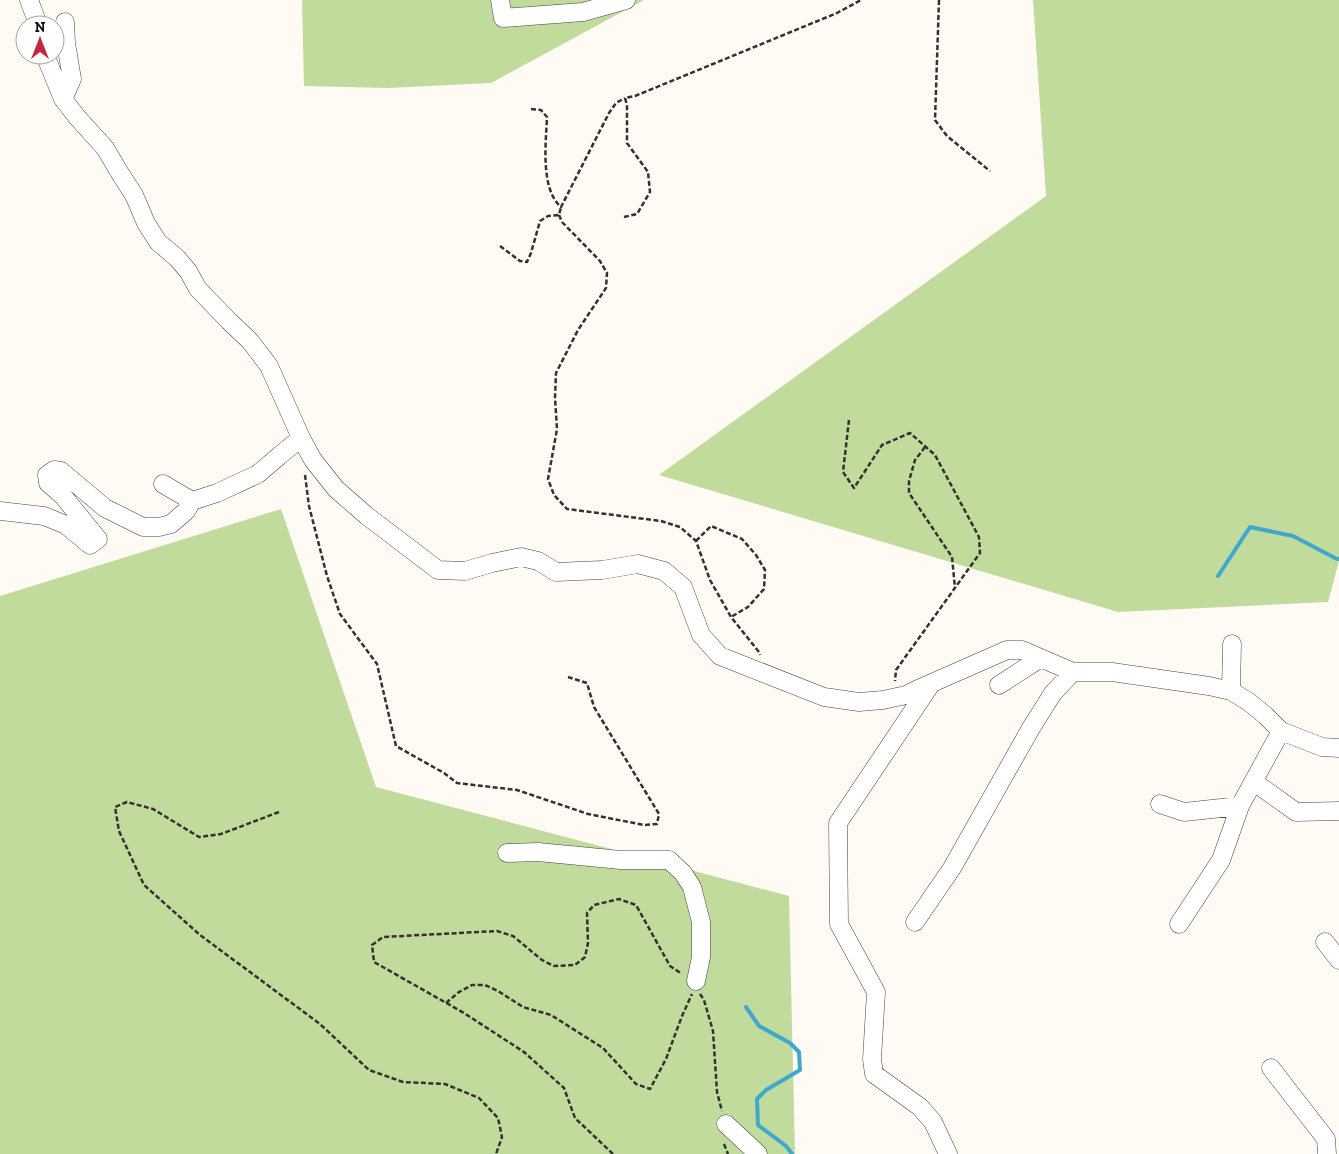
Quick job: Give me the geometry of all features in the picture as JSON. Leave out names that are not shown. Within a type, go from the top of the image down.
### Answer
[{"type":"street","points":[[29,0],[35,15]]},
{"type":"street","points":[[500,0],[503,18],[583,12],[626,0]]},
{"type":"street","points":[[63,100],[72,78],[66,43],[65,22]]},
{"type":"street","points":[[49,65],[63,100],[105,148],[134,195],[146,223],[158,242],[177,258],[188,271],[198,289],[250,341],[269,366],[312,460],[336,488],[367,516],[438,570],[465,572],[492,563],[521,557],[538,561],[556,572],[602,570],[638,564],[664,571],[683,587],[701,635],[720,656],[824,697],[859,702],[883,700],[906,695],[1007,650],[1022,650],[1073,672],[1112,672],[1231,691],[1249,702],[1281,731],[1322,747],[1339,748]]},
{"type":"street","points":[[0,511],[44,516],[66,526],[90,546],[98,539],[63,496],[48,483],[48,475],[54,470],[61,471],[105,508],[142,527],[159,527],[171,524],[186,511],[192,501],[217,494],[258,474],[301,438]]},
{"type":"street","points":[[163,484],[192,501]]},
{"type":"street","points":[[1231,691],[1232,644]]},
{"type":"street","points":[[999,685],[1041,658]]},
{"type":"street","points":[[915,922],[952,868],[1031,728],[1053,693],[1073,672]]},
{"type":"street","points":[[932,683],[838,822],[839,924],[876,992],[872,1059],[874,1074],[920,1107],[933,1122],[948,1154]]},
{"type":"street","points":[[1179,924],[1221,860],[1240,806],[1281,731]]},
{"type":"street","points":[[1254,782],[1296,812],[1339,811]]},
{"type":"street","points":[[1160,804],[1184,812],[1240,806]]},
{"type":"street","points":[[507,853],[538,852],[621,860],[669,860],[683,873],[692,887],[700,922],[700,957],[696,981]]},
{"type":"street","points":[[1325,942],[1339,960]]},
{"type":"street","points":[[1271,1068],[1326,1139],[1327,1154]]},
{"type":"street","points":[[726,1124],[758,1154]]},
{"type":"path","points":[[765,674],[759,652],[731,617],[710,580],[696,542],[680,527],[661,522],[568,509],[554,496],[548,480],[557,429],[556,373],[578,330],[606,288],[607,273],[600,261],[562,222],[559,215],[561,207],[616,102],[635,96],[837,13],[861,0]]},
{"type":"path","points":[[938,0],[936,120],[947,136],[990,171]]},
{"type":"path","points":[[624,217],[637,214],[650,192],[648,172],[627,144],[627,105],[625,98]]},
{"type":"path","points":[[530,109],[542,110],[547,117],[547,173],[551,193],[561,207]]},
{"type":"path","points":[[500,246],[520,261],[527,262],[540,221],[548,216],[559,215]]},
{"type":"path","points":[[849,420],[843,472],[854,488],[882,445],[910,433],[935,455],[979,537],[980,553],[896,670],[895,682],[906,695]]},
{"type":"path","points":[[925,447],[915,460],[909,481],[909,494],[952,558],[955,589]]},
{"type":"path","points":[[312,460],[304,476],[309,506],[327,576],[340,614],[377,664],[396,746],[444,773],[457,783],[517,790],[588,814],[644,825],[657,824],[659,814],[594,707],[587,683],[568,677]]},
{"type":"path","points":[[696,542],[711,526],[742,539],[756,555],[765,570],[764,589],[748,607],[731,617]]},
{"type":"path","points":[[279,812],[221,834],[199,837],[153,809],[127,802],[115,807],[119,831],[144,885],[200,935],[320,1024],[369,1070],[403,1082],[445,1084],[479,1098],[498,1118],[502,1137],[496,1154]]},
{"type":"path","points":[[612,1154],[575,1118],[564,1088],[524,1052],[446,1003],[374,962],[372,945],[383,937],[496,931],[513,936],[542,960],[554,966],[575,965],[585,957],[588,943],[587,913],[594,905],[619,899],[636,905],[670,966],[690,980],[696,981]]},
{"type":"path","points":[[446,1003],[459,992],[472,985],[485,985],[523,1007],[551,1015],[603,1048],[636,1084],[650,1089],[666,1059],[691,995],[699,992],[704,1000],[713,1031],[717,1092],[726,1124],[720,1135],[728,1154]]},
{"type":"green space","points":[[302,0],[644,0],[491,83],[388,88],[304,86]]},
{"type":"green space","points":[[1033,0],[1339,0],[1339,561],[1328,602],[1118,612],[659,475],[1046,196]]},
{"type":"green space","points":[[281,509],[376,787],[789,896],[795,1154],[0,1154],[0,596]]},
{"type":"waterway","points":[[1218,576],[1250,527],[1293,536],[1339,559]]},
{"type":"waterway","points":[[746,1007],[759,1026],[790,1043],[799,1052],[800,1070],[766,1090],[757,1099],[758,1125],[786,1146],[792,1154]]}]
